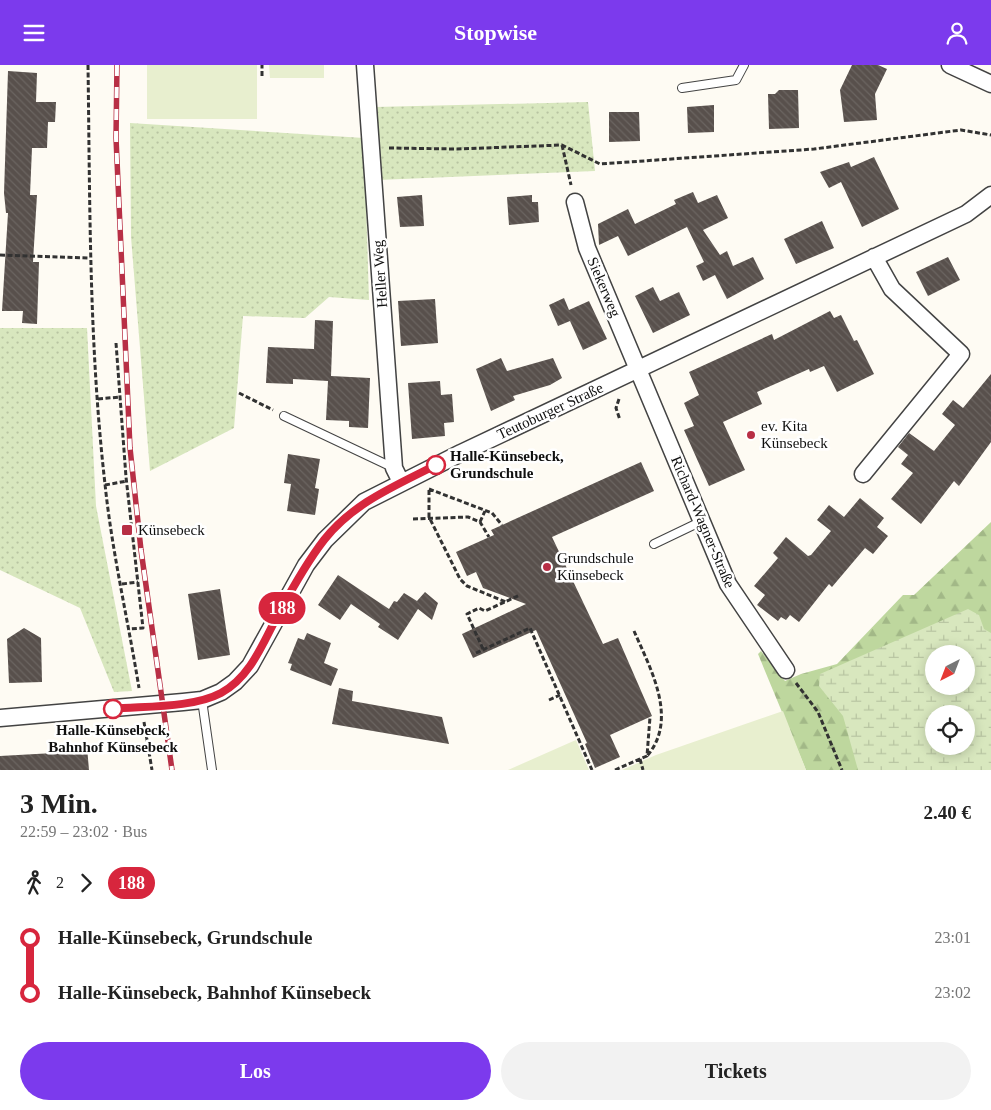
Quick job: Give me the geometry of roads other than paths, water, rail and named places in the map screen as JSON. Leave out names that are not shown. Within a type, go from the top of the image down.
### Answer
[{"type":"street","name":"Heller Weg","points":[[365,65],[398,475]]},
{"type":"street","points":[[950,65],[991,84]]},
{"type":"street","name":"Teutoburger Straße","points":[[0,717],[162,705],[202,700],[221,693],[250,666],[306,565],[324,540],[398,475],[421,473],[966,214],[991,195]]},
{"type":"street","name":"Siekerweg","points":[[575,202],[587,248],[639,369]]},
{"type":"street","points":[[863,474],[961,354],[892,289],[874,257]]},
{"type":"street","name":"Richard-Wagner-Straße","points":[[639,369],[728,584],[786,670]]},
{"type":"lane","points":[[682,88],[736,80],[744,65]]},
{"type":"lane","points":[[284,416],[398,475]]},
{"type":"lane","points":[[654,544],[702,521]]},
{"type":"lane","points":[[202,700],[212,770]]},
{"type":"railway","points":[[117,65],[116,138],[130,448],[141,550],[172,770]]},
{"type":"place","name":"ev. Kita Künsebeck","points":[[751,435]]},
{"type":"place","name":"Halle-Künsebeck, Grundschule","points":[[436,465]]},
{"type":"place","name":"Künsebeck","points":[[127,530]]},
{"type":"place","name":"Grundschule Künsebeck","points":[[547,567]]},
{"type":"place","name":"Halle-Künsebeck, Bahnhof Künsebeck","points":[[113,709]]}]
